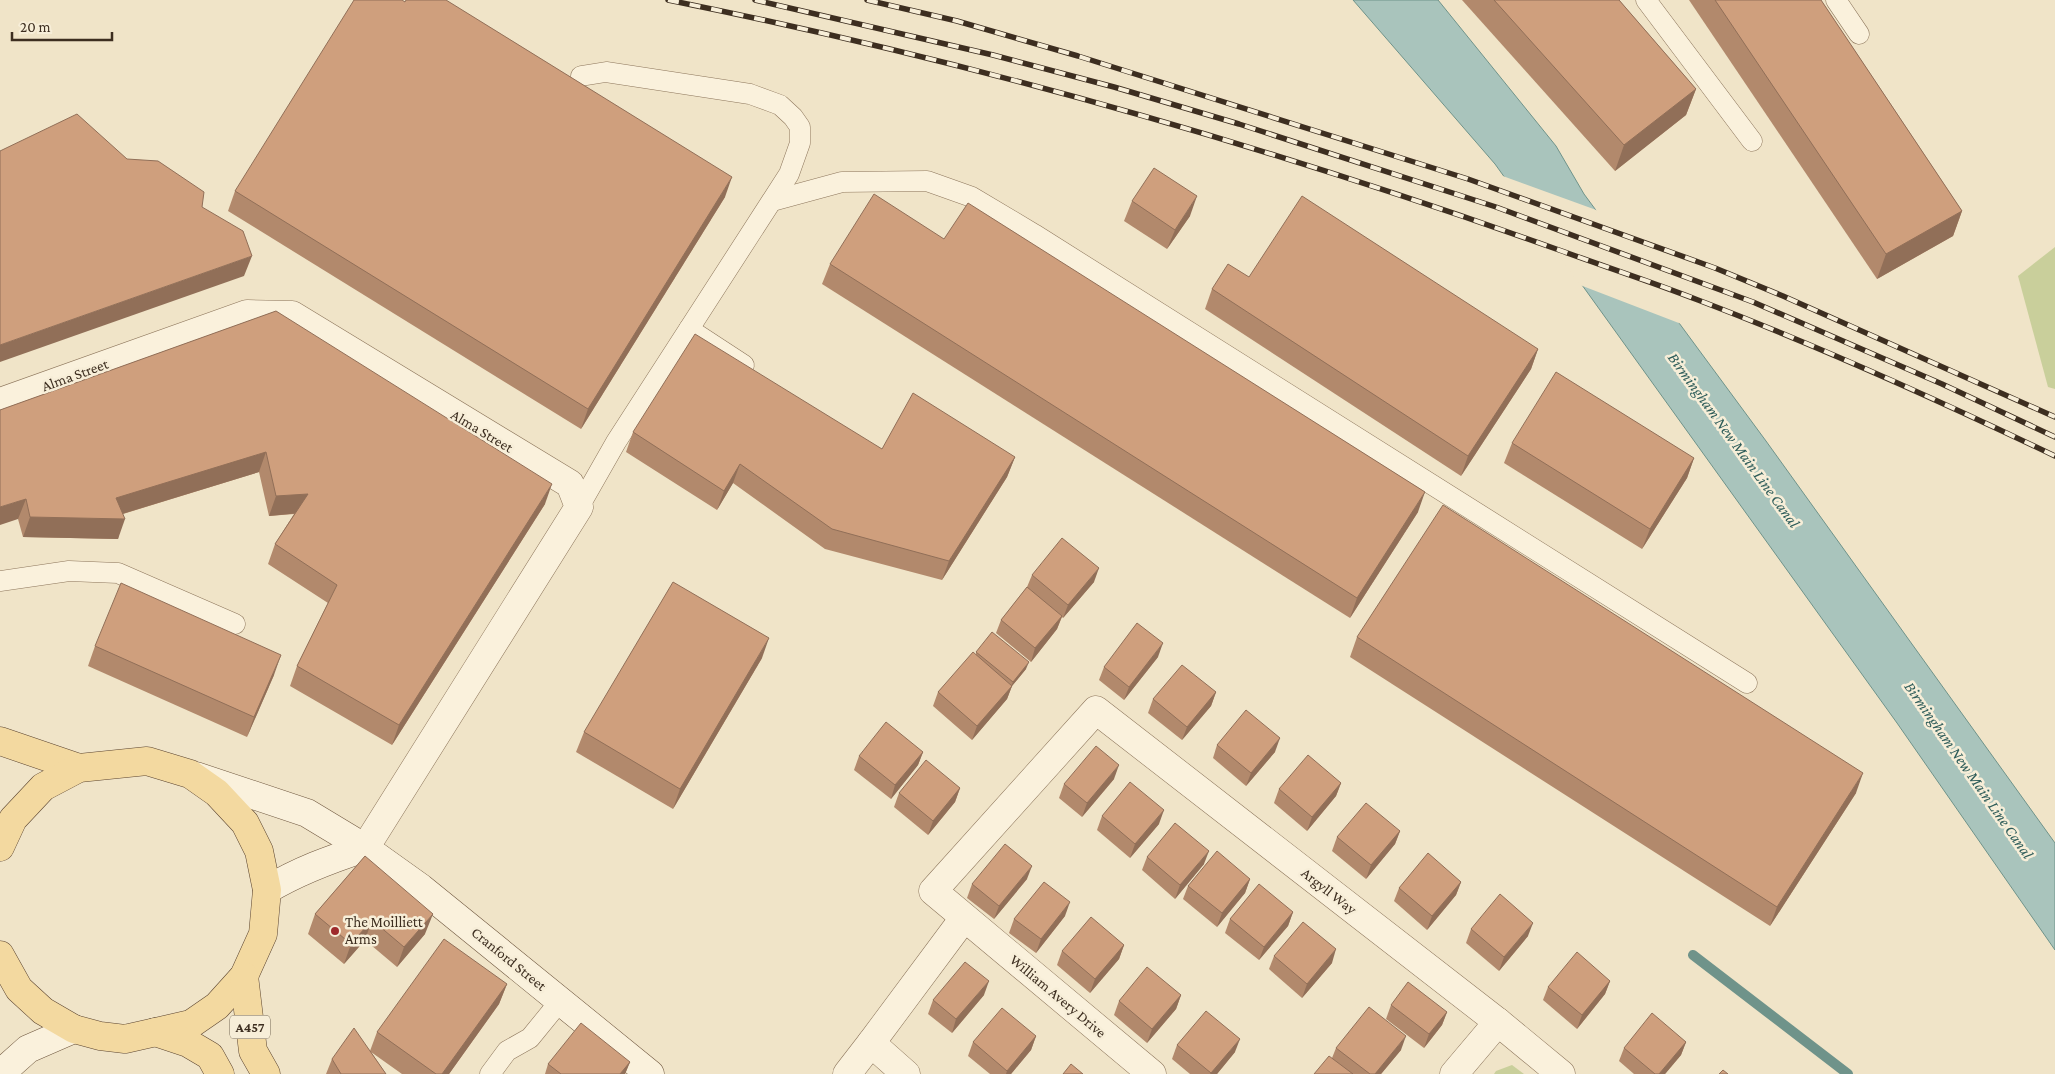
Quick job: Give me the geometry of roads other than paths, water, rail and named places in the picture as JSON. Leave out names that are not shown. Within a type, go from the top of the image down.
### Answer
[{"type":"main road","points":[[0,741],[79,768]]},
{"type":"main road","points":[[0,847],[13,819],[44,787],[79,768],[147,761],[190,774],[217,793],[245,823],[259,852],[267,890],[263,934],[244,976],[217,1006],[191,1024],[125,1039],[100,1036],[74,1029],[43,1011],[19,989],[0,955]]},
{"type":"main road","name":"A457","points":[[244,976],[253,1051],[266,1074]]},
{"type":"main road","points":[[154,1032],[188,1042],[210,1056],[220,1074]]},
{"type":"street","name":"Alma Street","points":[[0,402],[247,314],[292,315],[570,484],[579,507]]},
{"type":"street","points":[[267,890],[286,878],[325,861],[366,848],[579,507]]},
{"type":"street","name":"William Avery Drive","points":[[1096,710],[932,892],[1152,1074]]},
{"type":"street","name":"Argyll Way","points":[[1096,710],[1498,1022],[1561,1074]]},
{"type":"street","name":"Cranford Street","points":[[190,774],[307,813],[366,848],[421,888],[650,1074]]},
{"type":"street","points":[[847,1074],[964,918]]},
{"type":"street","points":[[1454,1074],[1498,1022]]},
{"type":"street","points":[[0,1074],[28,1049],[74,1029]]},
{"type":"street","points":[[871,1043],[906,1074]]},
{"type":"lane","points":[[1646,0],[1752,141]]},
{"type":"lane","points":[[1836,0],[1859,34]]},
{"type":"lane","points":[[579,507],[616,442],[789,174],[800,143],[800,127],[780,104],[750,94],[606,72],[581,76]]},
{"type":"lane","points":[[772,201],[842,182],[883,180],[927,181],[972,197],[1034,234],[1747,683]]},
{"type":"lane","points":[[689,330],[760,375]]},
{"type":"lane","points":[[0,581],[69,571],[118,573],[235,624]]},
{"type":"lane","points":[[490,1074],[507,1051],[530,1038],[561,1000]]},
{"type":"water","name":"Birmingham New Main Line Canal","points":[[1353,0],[1438,0],[1556,146],[1584,194],[1766,441],[2055,843],[2055,950],[1897,723],[1495,164]]},
{"type":"waterway","points":[[1693,955],[1848,1074]]},
{"type":"railway","points":[[668,0],[782,24],[1007,78],[1229,141],[1450,212],[1663,287],[1788,336],[1878,374],[2055,456]]},
{"type":"railway","points":[[755,0],[993,55],[1114,87],[1239,124],[1496,207],[1753,302],[1942,384],[2055,437]]},
{"type":"railway","points":[[867,0],[957,21],[1078,56],[1468,179],[1715,268],[1783,296],[2055,417]]},
{"type":"place","name":"The Moilliett Arms","points":[[335,931]]}]
